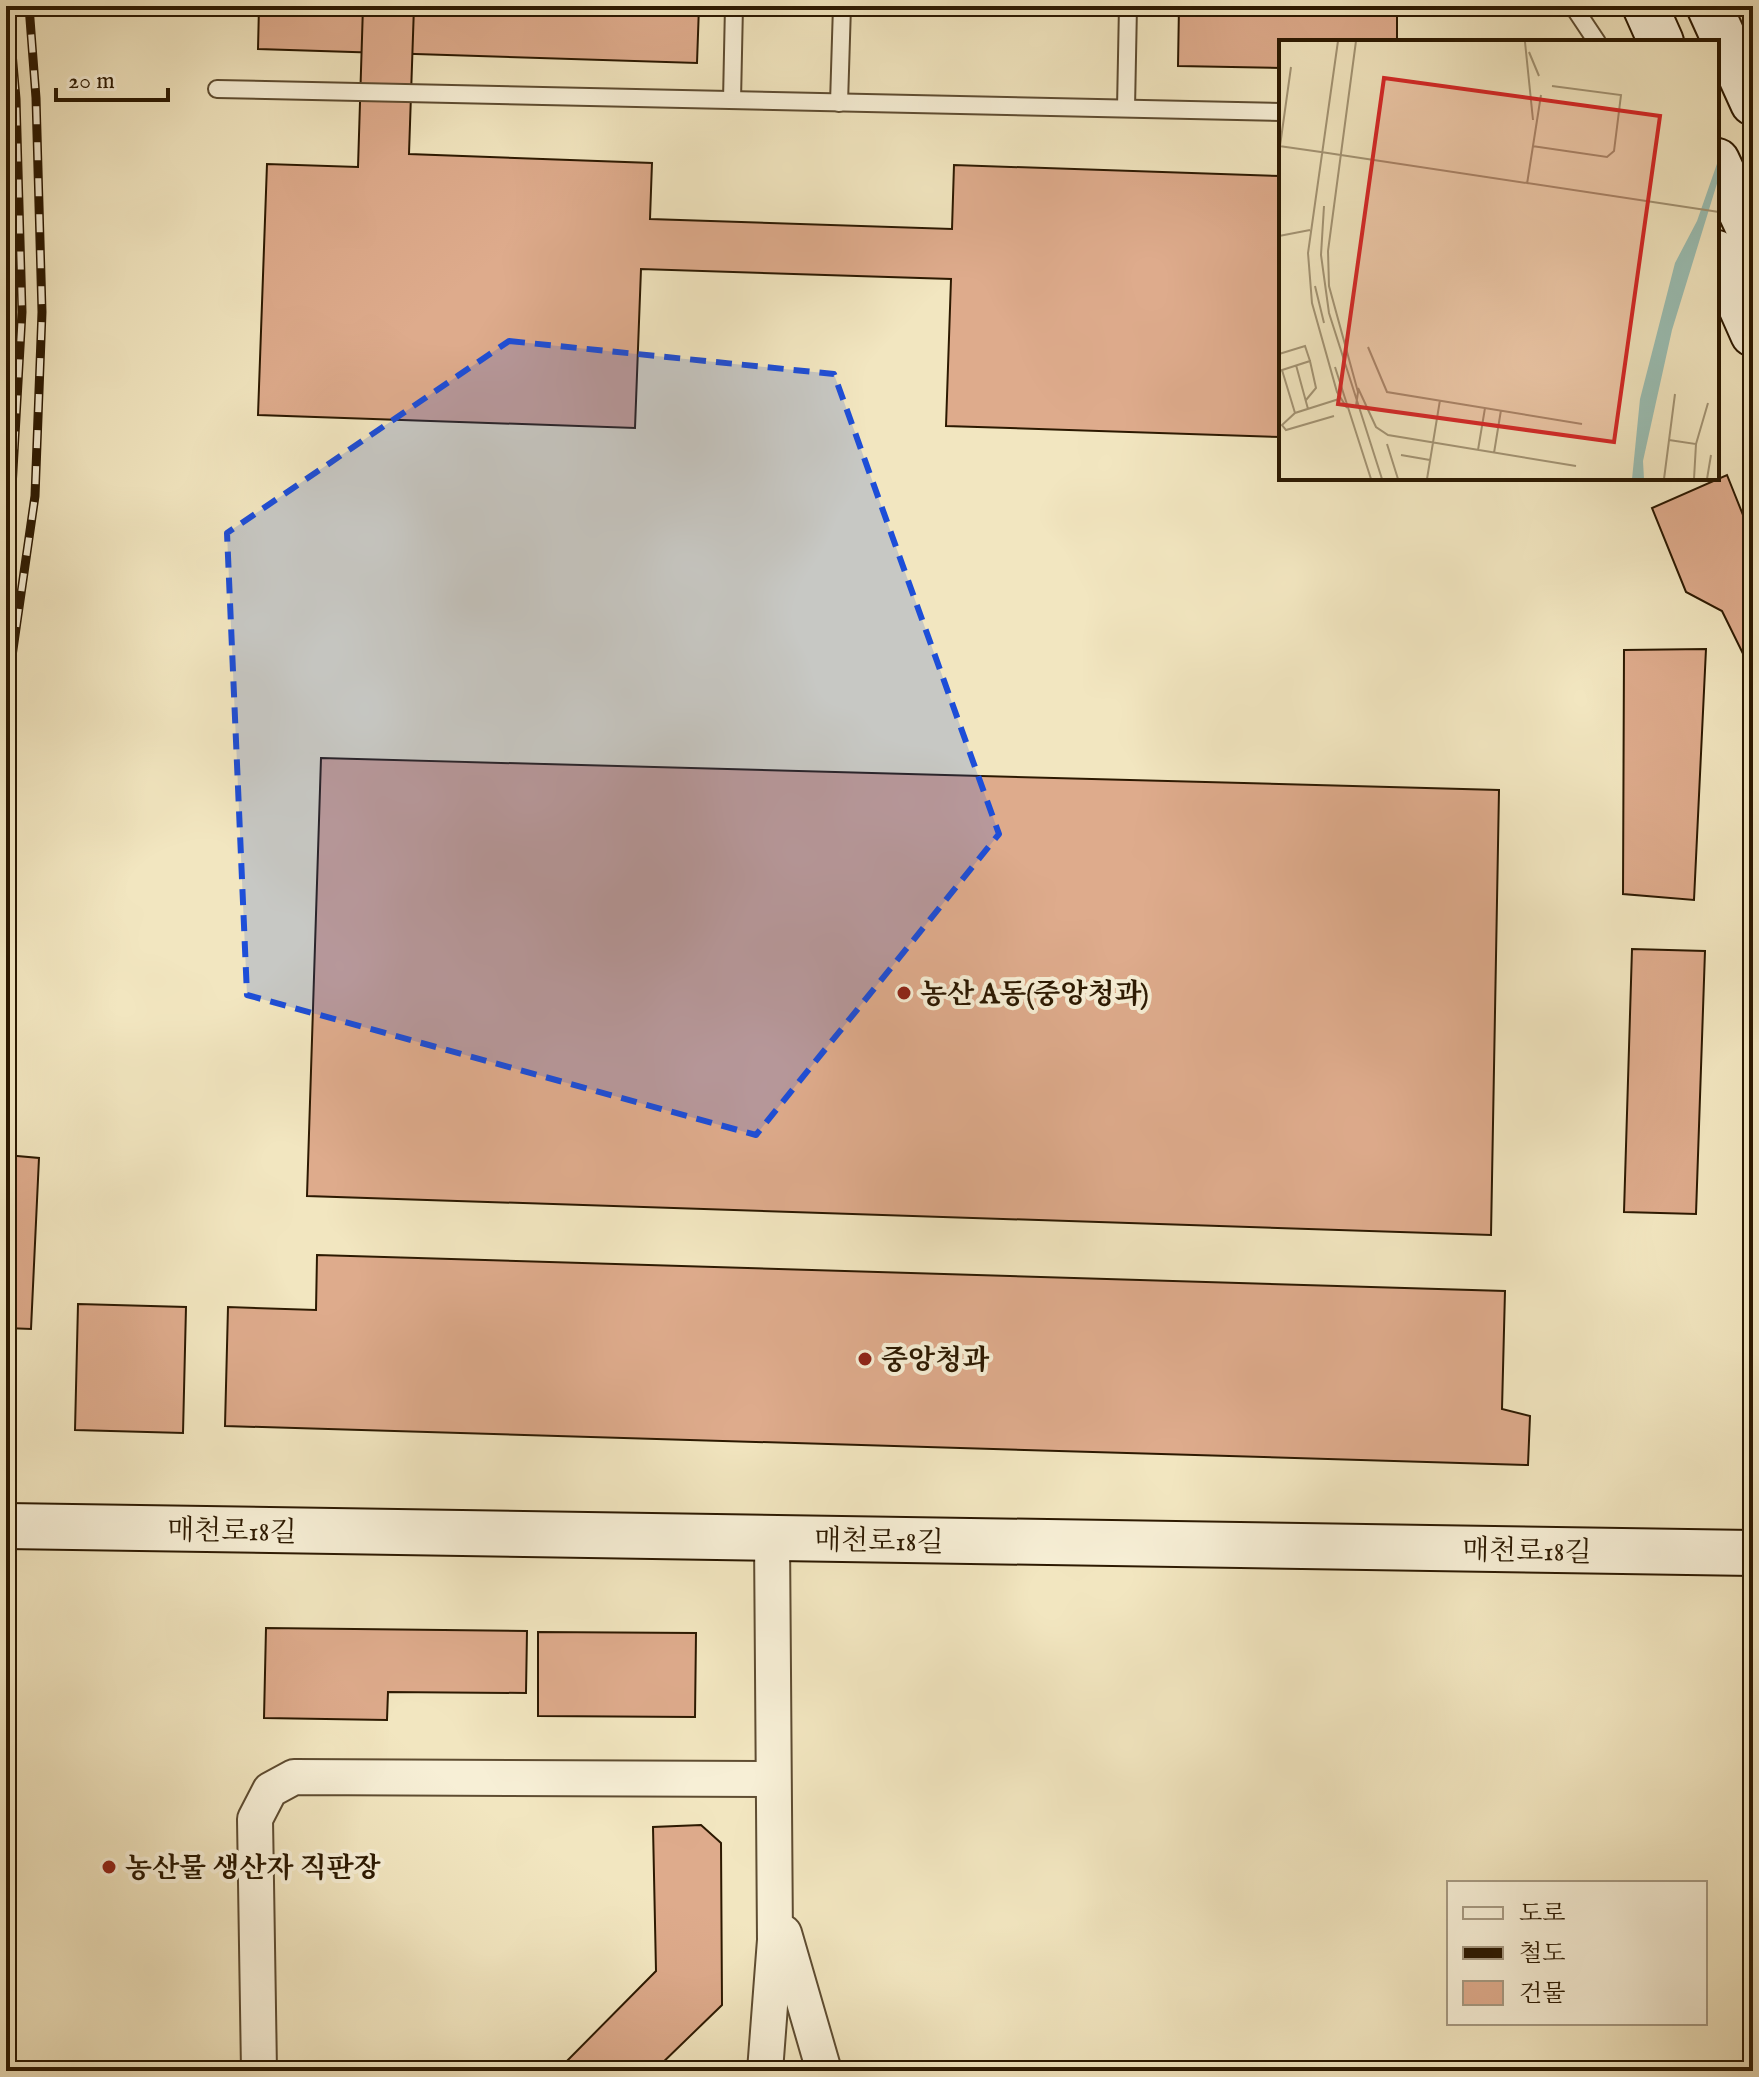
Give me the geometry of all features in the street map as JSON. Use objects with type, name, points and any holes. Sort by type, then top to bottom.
[{"type":"main road","points":[[1644,6],[1644,40]]},
{"type":"main road","points":[[1644,6],[1660,40]]},
{"type":"main road","points":[[1709,6],[1753,103]]},
{"type":"main road","points":[[1729,6],[1753,26]]},
{"type":"main road","points":[[1719,165],[1753,238]]},
{"type":"main road","points":[[1719,258],[1753,334]]},
{"type":"main road","name":"매천로18길","points":[[6,1526],[1753,1553]]},
{"type":"street","points":[[765,2071],[775,1940],[772,1538]]},
{"type":"street","points":[[259,2071],[255,1819],[270,1790],[294,1777],[773,1779]]},
{"type":"street","points":[[775,1903],[824,2071]]},
{"type":"lane","points":[[732,100],[734,6]]},
{"type":"lane","points":[[839,103],[842,6]]},
{"type":"lane","points":[[1126,108],[1128,6]]},
{"type":"lane","points":[[1573,6],[1596,40]]},
{"type":"lane","points":[[217,89],[1279,112]]},
{"type":"highlighted area","points":[[509,341],[834,374],[999,834],[756,1135],[247,995],[227,533]]},
{"type":"building","points":[[259,6],[699,6],[697,63],[258,49]]},
{"type":"building","points":[[363,6],[414,6],[409,154],[652,163],[650,219],[952,229],[954,165],[1279,176],[1279,437],[946,426],[951,279],[641,269],[635,428],[258,415],[267,164],[358,167]]},
{"type":"building","points":[[1179,6],[1397,6],[1397,40],[1279,40],[1279,68],[1178,66]]},
{"type":"building","points":[[1727,475],[1753,540],[1753,674],[1722,611],[1686,592],[1652,508]]},
{"type":"building","points":[[1706,649],[1694,900],[1623,894],[1624,650]]},
{"type":"building","name":"농산 A동(중앙청과)","points":[[321,758],[1499,790],[1491,1235],[307,1196]]},
{"type":"building","points":[[1632,949],[1705,951],[1696,1214],[1624,1212]]},
{"type":"building","points":[[6,1155],[39,1158],[31,1329],[6,1328]]},
{"type":"building","name":"중앙청과","points":[[317,1255],[1505,1291],[1502,1409],[1530,1416],[1528,1465],[225,1426],[228,1307],[316,1310]]},
{"type":"building","points":[[78,1304],[186,1307],[183,1433],[75,1430]]},
{"type":"building","points":[[266,1628],[527,1631],[526,1693],[388,1692],[387,1720],[264,1718]]},
{"type":"building","points":[[538,1632],[696,1633],[695,1717],[538,1716]]},
{"type":"building","points":[[701,1825],[721,1843],[722,2005],[654,2071],[557,2071],[656,1971],[653,1827]]},
{"type":"railway","points":[[6,593],[22,312],[16,99],[8,6]]},
{"type":"railway","points":[[6,698],[35,496],[42,312],[36,98],[29,6]]},
{"type":"place","name":"농산 A동(중앙청과)","points":[[904,993]]},
{"type":"place","name":"중앙청과","points":[[865,1359]]},
{"type":"place","name":"농산물 생산자 직판장","points":[[109,1867]]}]
